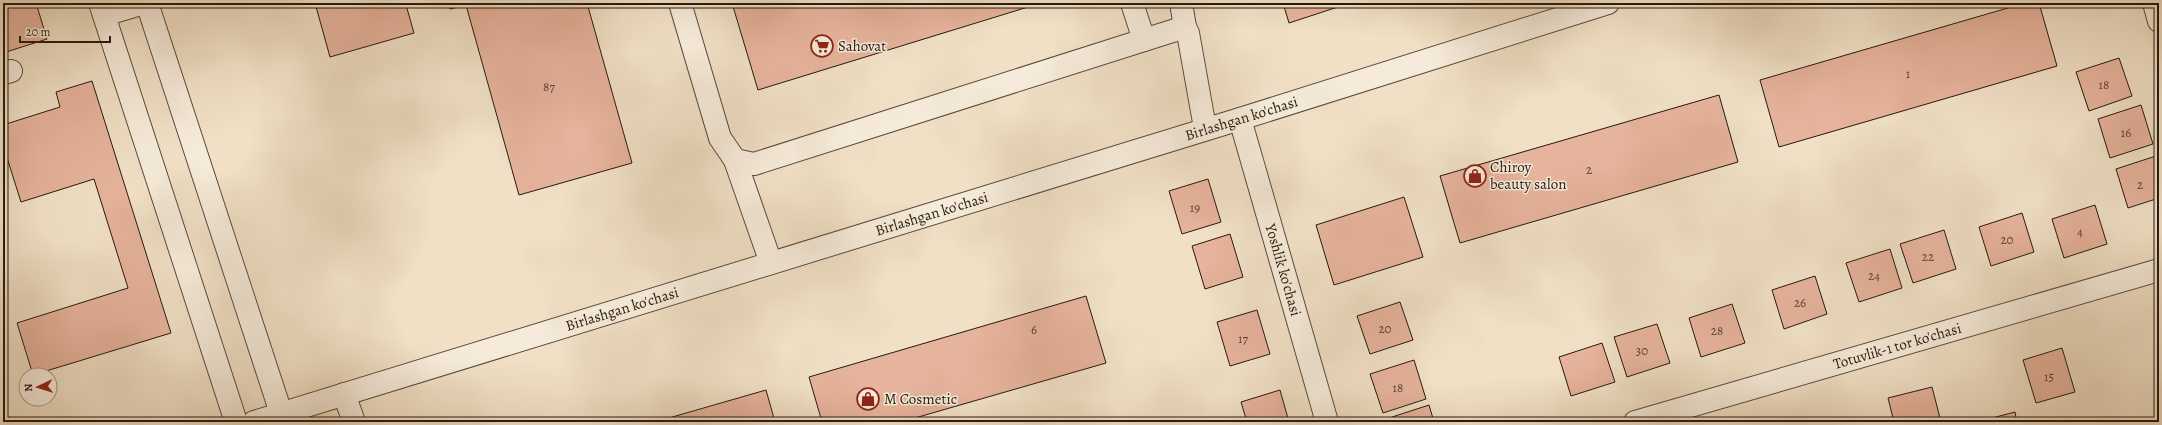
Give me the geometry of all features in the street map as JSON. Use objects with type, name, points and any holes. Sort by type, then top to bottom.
[{"type":"street","points":[[144,3],[102,9],[236,422]]},
{"type":"street","points":[[147,3],[281,413]]},
{"type":"street","points":[[680,3],[720,138],[734,160],[771,263]]},
{"type":"street","points":[[1132,3],[1144,40]]},
{"type":"street","points":[[1181,3],[1185,27],[1188,32],[1205,128]]},
{"type":"street","name":"Birlashgan ko'chasi","points":[[254,422],[1205,128],[1240,119],[1608,3]]},
{"type":"street","points":[[2154,3],[2159,21]]},
{"type":"street","points":[[734,160],[754,164],[1185,27]]},
{"type":"street","name":"Yoshlik ko'chasi","points":[[1240,119],[1327,422]]},
{"type":"street","name":"Totuvlik-1 tor ko'chasi","points":[[1635,422],[2159,270]]},
{"type":"street","points":[[344,394],[354,422]]},
{"type":"building","points":[[3,3],[36,3],[47,39],[3,53]]},
{"type":"building","points":[[315,3],[413,3],[406,5],[414,33],[330,57]]},
{"type":"building","points":[[448,3],[587,3],[632,163],[519,195],[466,5],[450,9]]},
{"type":"building","name":"Sahovat","points":[[732,3],[1041,3],[758,90]]},
{"type":"building","points":[[1283,3],[1350,3],[1289,23]]},
{"type":"building","points":[[2025,3],[2039,3],[2057,66],[1779,147],[1760,80]]},
{"type":"building","points":[[2119,58],[2132,96],[2089,111],[2076,72]]},
{"type":"building","points":[[92,81],[171,333],[58,367],[31,367],[17,323],[128,288],[94,179],[21,202],[3,145],[3,125],[60,107],[56,92]]},
{"type":"building","points":[[1719,95],[1738,162],[1460,243],[1440,176]]},
{"type":"building","points":[[2141,105],[2153,144],[2110,158],[2098,119]]},
{"type":"building","points":[[2159,155],[2159,198],[2128,208],[2116,169]]},
{"type":"building","points":[[1208,179],[1221,222],[1182,234],[1169,191]]},
{"type":"building","points":[[1404,197],[1423,257],[1334,285],[1316,225]]},
{"type":"building","points":[[2095,205],[2107,244],[2064,258],[2052,219]]},
{"type":"building","points":[[2022,213],[2034,252],[1991,266],[1979,227]]},
{"type":"building","points":[[1944,230],[1956,269],[1913,283],[1900,244]]},
{"type":"building","points":[[1230,234],[1243,277],[1205,289],[1192,246]]},
{"type":"building","points":[[1890,249],[1902,288],[1859,302],[1846,263]]},
{"type":"building","points":[[1815,276],[1827,314],[1784,329],[1772,290]]},
{"type":"building","points":[[1086,296],[1106,363],[901,422],[822,422],[809,377]]},
{"type":"building","points":[[1400,302],[1413,340],[1370,354],[1357,316]]},
{"type":"building","points":[[1732,304],[1745,343],[1701,357],[1689,318]]},
{"type":"building","points":[[1257,310],[1270,354],[1230,366],[1217,322]]},
{"type":"building","points":[[1657,324],[1670,363],[1627,377],[1614,337]]},
{"type":"building","points":[[1602,343],[1615,382],[1571,396],[1559,357]]},
{"type":"building","points":[[2062,348],[2075,392],[2036,403],[2023,360]]},
{"type":"building","points":[[1414,360],[1426,399],[1383,413],[1370,374]]},
{"type":"building","points":[[1932,387],[1941,422],[1894,422],[1888,398]]},
{"type":"building","points":[[766,390],[775,422],[655,422]]},
{"type":"building","points":[[1280,390],[1289,422],[1247,422],[1241,402]]},
{"type":"building","points":[[1429,405],[1434,422],[1387,422],[1386,419]]},
{"type":"building","points":[[2015,412],[2017,422],[1977,422]]},
{"type":"place","name":"Sahovat","points":[[822,46]]},
{"type":"place","name":"Chiroy beauty salon","points":[[1475,176]]},
{"type":"place","name":"M Cosmetic","points":[[868,399]]}]
